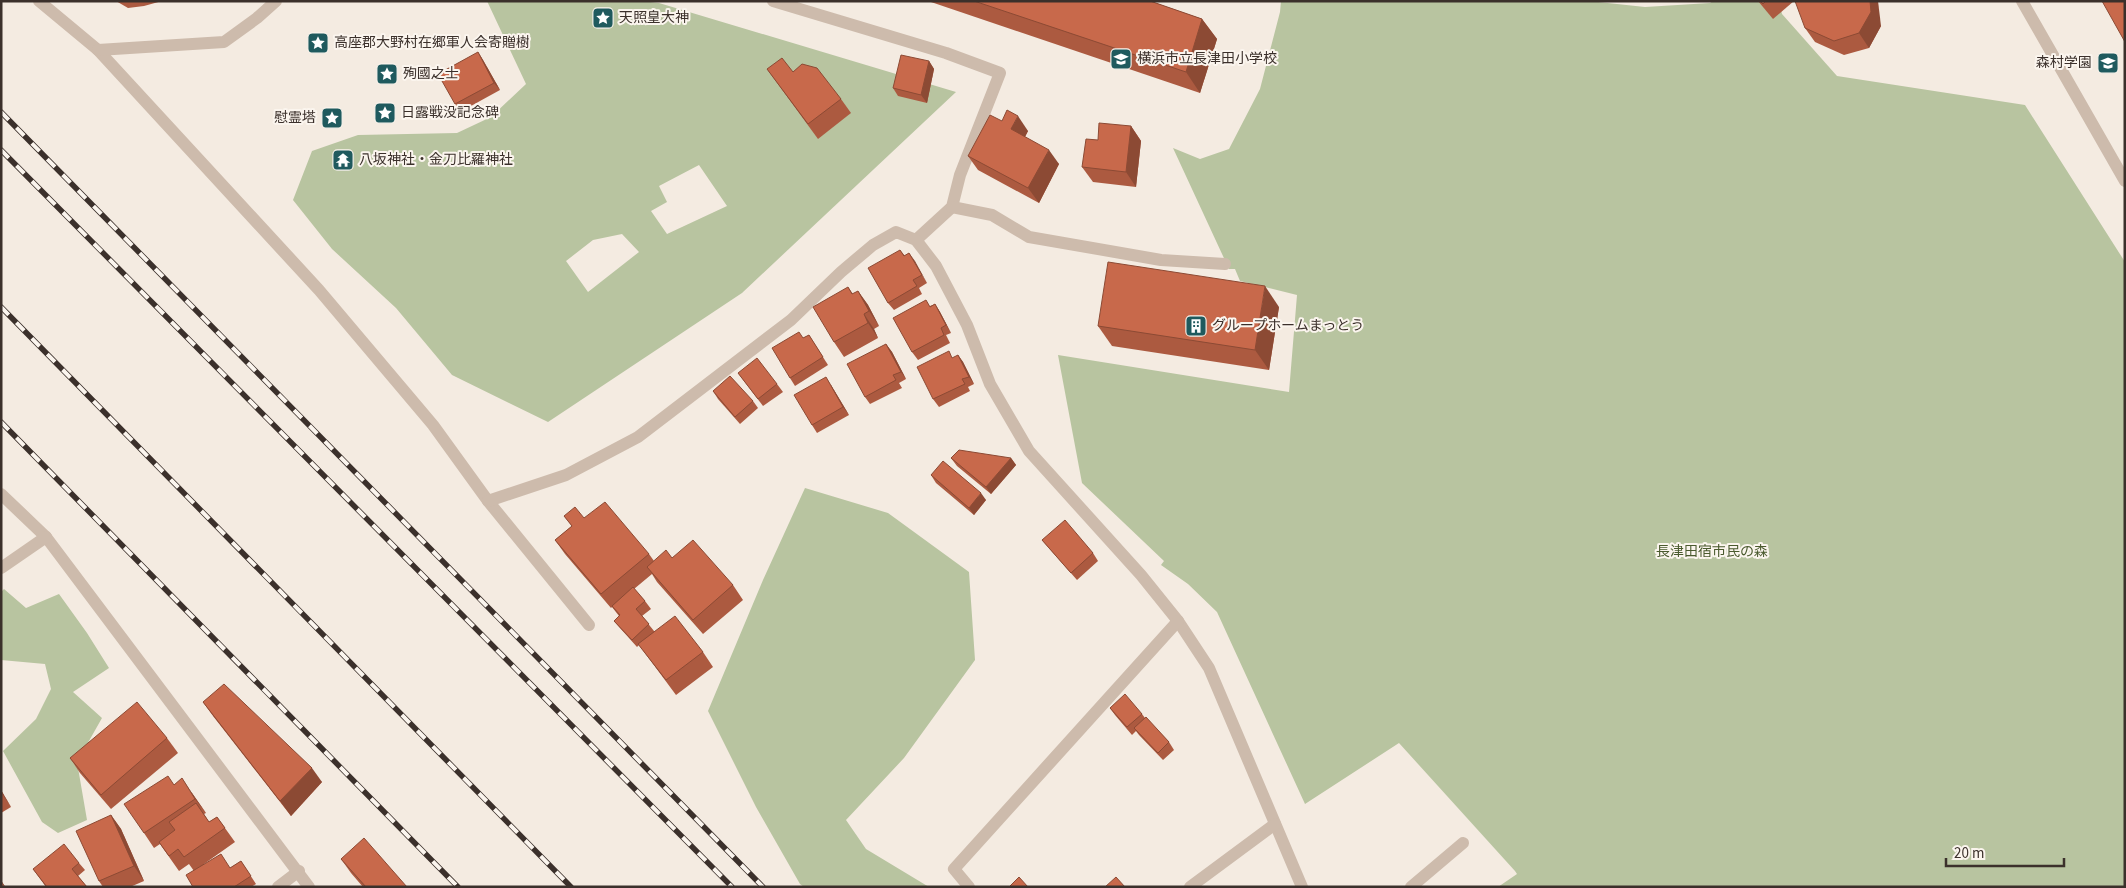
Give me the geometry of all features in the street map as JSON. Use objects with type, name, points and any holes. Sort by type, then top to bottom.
[{"type":"street","points":[[39,1],[98,50],[320,290],[433,425],[488,501],[589,625]]},
{"type":"street","points":[[98,50],[224,42],[257,18],[276,1]]},
{"type":"street","points":[[773,1],[946,53],[1000,73],[960,176],[952,206],[916,240]]},
{"type":"street","points":[[2022,1],[2125,181]]},
{"type":"street","points":[[952,206],[992,215],[1029,237],[1161,260],[1225,264]]},
{"type":"street","points":[[488,501],[566,475],[638,437],[792,320],[841,272],[873,245],[896,232],[916,240],[936,266],[967,325],[990,384],[1029,451],[1141,575],[1178,621],[1209,668],[1302,887]]},
{"type":"street","points":[[1,494],[46,537],[309,887]]},
{"type":"street","points":[[1,568],[46,537]]},
{"type":"street","points":[[969,887],[954,869],[1178,621]]},
{"type":"street","points":[[1190,887],[1274,824]]},
{"type":"street","points":[[1411,887],[1463,843]]},
{"type":"street","points":[[278,887],[298,871]]},
{"type":"green space","points":[[487,1],[642,1],[659,3],[956,92],[742,293],[548,422],[452,375],[396,308],[332,249],[293,200],[312,151],[358,135],[457,133],[491,117],[526,84]],"holes":[[[699,165],[727,206],[667,234],[651,211],[667,202],[659,186]],[[622,234],[639,252],[588,292],[566,261],[593,240]]]},
{"type":"green space","name":"長津田宿市民の森","points":[[1281,1],[1589,1],[1645,7],[1710,3],[1713,1],[1779,1],[1782,14],[1837,76],[2025,105],[2125,262],[2125,887],[1498,887],[1517,874],[1515,871],[1399,743],[1305,804],[1217,612],[1188,584],[1161,565],[1164,561],[1082,483],[1058,355],[1289,392],[1297,295],[1240,281],[1235,269],[1229,269],[1173,148],[1200,159],[1229,149],[1260,89],[1280,12]]},
{"type":"green space","points":[[805,488],[888,513],[969,572],[975,660],[904,758],[846,820],[866,849],[929,887],[804,887],[800,884],[756,807],[708,711],[763,580]]},
{"type":"green space","points":[[4,589],[26,608],[59,594],[109,668],[73,692],[102,718],[77,762],[87,820],[58,833],[42,822],[3,751],[36,719],[51,689],[45,664],[1,660],[1,592]]},
{"type":"building","points":[[974,1],[1150,1],[1202,19],[1186,72]]},
{"type":"building","points":[[1795,1],[1870,1],[1871,12],[1859,33],[1834,41],[1805,28]]},
{"type":"building","points":[[2102,1],[2125,1],[2125,42]]},
{"type":"building","points":[[478,52],[494,83],[455,104],[438,74]]},
{"type":"building","points":[[901,55],[929,61],[921,95],[893,88]]},
{"type":"building","points":[[782,58],[793,72],[802,64],[817,68],[841,99],[808,124],[767,69]]},
{"type":"building","points":[[1007,110],[1018,116],[1011,129],[1049,150],[1028,188],[968,156],[990,115],[1002,121]]},
{"type":"building","points":[[1099,123],[1131,126],[1126,172],[1082,167],[1086,139],[1098,140]]},
{"type":"building","points":[[900,250],[904,256],[909,253],[922,275],[913,280],[917,286],[888,303],[868,268]]},
{"type":"building","name":"グループホームまっとう","points":[[1108,262],[1265,286],[1255,350],[1098,326]]},
{"type":"building","points":[[848,287],[852,294],[858,291],[869,311],[864,314],[868,323],[834,342],[813,307]]},
{"type":"building","points":[[926,300],[930,307],[935,304],[946,325],[941,328],[944,335],[912,352],[893,318]]},
{"type":"building","points":[[799,332],[803,338],[809,335],[823,357],[790,378],[772,348]]},
{"type":"building","points":[[886,344],[901,372],[893,375],[896,380],[865,397],[847,364]]},
{"type":"building","points":[[949,351],[952,358],[958,355],[969,377],[962,379],[965,384],[933,399],[917,367]]},
{"type":"building","points":[[757,358],[777,384],[758,399],[738,373]]},
{"type":"building","points":[[730,376],[753,401],[735,417],[713,391]]},
{"type":"building","points":[[826,377],[843,407],[812,425],[794,395]]},
{"type":"building","points":[[959,450],[1011,458],[986,487],[951,458]]},
{"type":"building","points":[[943,461],[981,493],[969,508],[931,475]]},
{"type":"building","points":[[605,502],[649,554],[601,594],[555,540],[572,526],[564,516],[575,507],[584,518]]},
{"type":"building","points":[[1065,520],[1093,553],[1071,573],[1042,540]]},
{"type":"building","points":[[693,540],[733,585],[693,620],[647,567],[666,550],[672,558]]},
{"type":"building","points":[[633,587],[645,601],[636,609],[649,624],[632,640],[614,621],[620,615],[612,606]]},
{"type":"building","points":[[675,616],[703,652],[666,680],[638,644]]},
{"type":"building","points":[[224,684],[312,768],[280,801],[203,702]]},
{"type":"building","points":[[1125,694],[1142,714],[1127,727],[1110,708]]},
{"type":"building","points":[[137,702],[167,738],[101,795],[70,758]]},
{"type":"building","points":[[1146,717],[1169,742],[1158,753],[1134,728]]},
{"type":"building","points":[[168,776],[174,785],[182,778],[195,799],[144,833],[124,804]]},
{"type":"building","points":[[196,803],[209,822],[217,817],[225,828],[184,857],[178,849],[169,856],[159,842],[175,830],[169,822]]},
{"type":"building","points":[[111,815],[134,866],[99,881],[76,831]]},
{"type":"building","points":[[364,838],[407,887],[366,887],[341,859]]},
{"type":"building","points":[[64,844],[79,863],[72,869],[87,887],[47,887],[33,869]]},
{"type":"building","points":[[221,854],[230,868],[241,861],[251,876],[234,887],[193,887],[186,875]]},
{"type":"building","points":[[1019,877],[1028,887],[1009,887]]},
{"type":"building","points":[[1116,877],[1125,887],[1105,887]]},
{"type":"railway","points":[[1,112],[763,887]]},
{"type":"railway","points":[[1,150],[732,887]]},
{"type":"railway","points":[[1,307],[571,887]]},
{"type":"railway","points":[[1,422],[458,887]]},
{"type":"place","name":"天照皇大神","points":[[603,18]]},
{"type":"place","name":"高座郡大野村在郷軍人会寄贈樹","points":[[318,43]]},
{"type":"place","name":"横浜市立長津田小学校","points":[[1121,59]]},
{"type":"place","name":"森村学園","points":[[2108,63]]},
{"type":"place","name":"殉國之士","points":[[387,74]]},
{"type":"place","name":"日露戦没記念碑","points":[[385,113]]},
{"type":"place","name":"慰霊塔","points":[[332,118]]},
{"type":"place","name":"八坂神社・金刀比羅神社","points":[[343,160]]},
{"type":"place","name":"グループホームまっとう","points":[[1196,326]]}]
